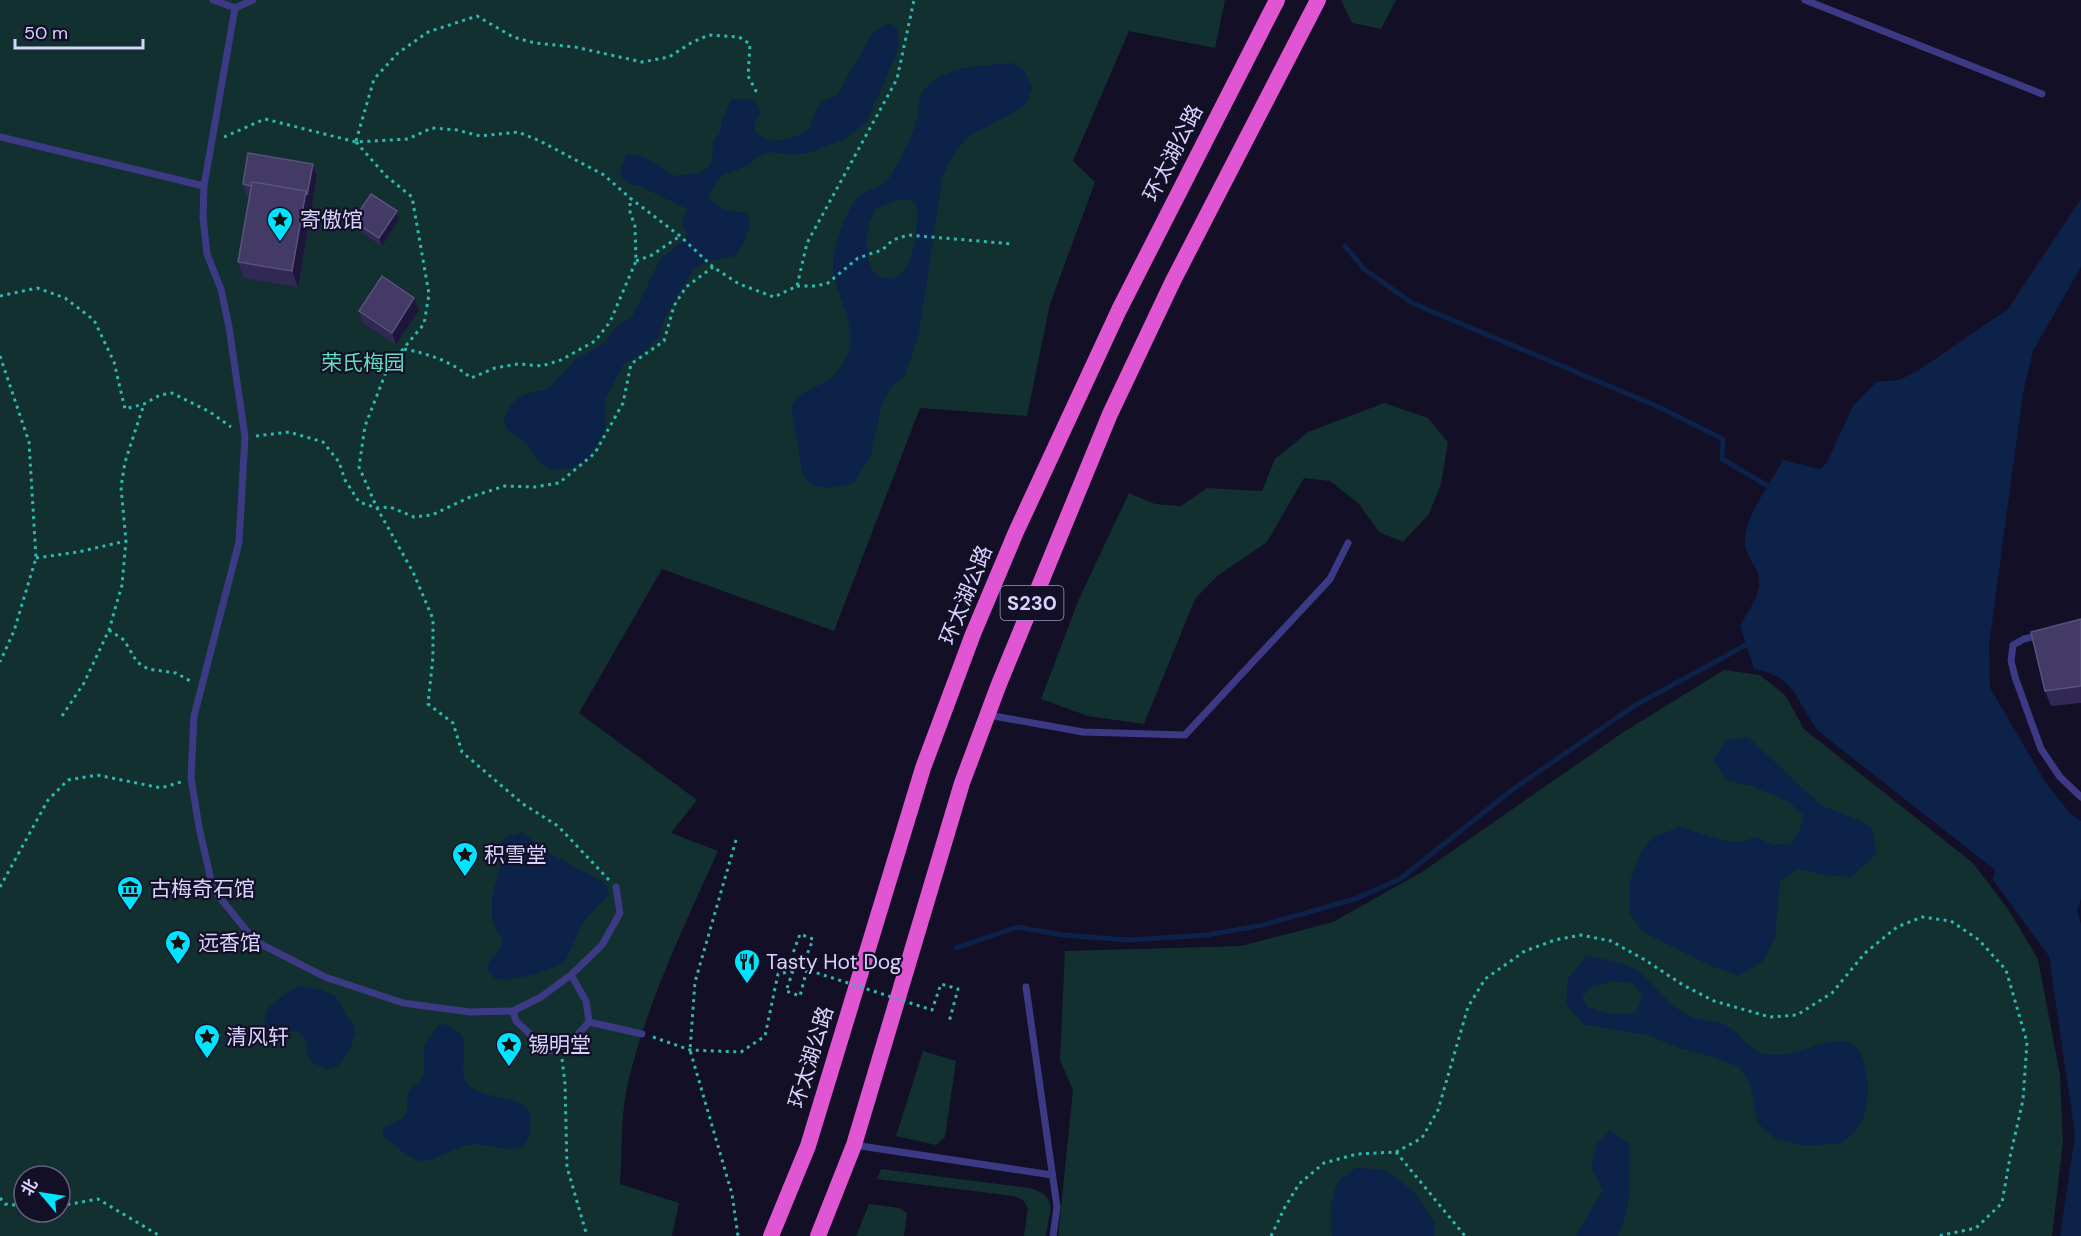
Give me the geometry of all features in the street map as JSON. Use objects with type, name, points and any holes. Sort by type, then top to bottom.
[{"type":"highway","points":[[1257,40],[1267,0]]},
{"type":"highway","name":"环太湖公路","points":[[771,1236],[808,1146],[923,768],[973,634],[1016,532],[1119,310],[1277,0]]},
{"type":"highway","name":"S230","points":[[818,1236],[854,1145],[962,783],[988,715],[1110,414],[1173,281],[1318,0]]},
{"type":"lane","points":[[213,0],[235,8],[254,0]]},
{"type":"lane","points":[[1805,0],[2042,94]]},
{"type":"lane","points":[[235,8],[204,186],[203,217],[207,254],[221,289],[245,437],[239,542],[194,716],[191,778],[213,889],[255,941],[325,977],[403,1003],[470,1012],[513,1011],[541,997],[572,975],[602,945],[620,912],[616,887]]},
{"type":"lane","points":[[0,137],[204,186]]},
{"type":"lane","points":[[988,715],[1083,732],[1185,735],[1330,579],[1348,543]]},
{"type":"lane","points":[[2047,634],[2024,639],[2013,645],[2011,661],[2041,749],[2060,777],[2081,797]]},
{"type":"lane","points":[[513,1011],[516,1021],[548,1051],[560,1048],[577,1036],[589,1022],[586,1001],[572,975]]},
{"type":"lane","points":[[1026,987],[1057,1207],[1053,1236]]},
{"type":"lane","points":[[589,1022],[642,1034]]},
{"type":"lane","points":[[854,1145],[1052,1175]]},
{"type":"path","points":[[797,286],[807,243],[897,79],[914,0]]},
{"type":"path","points":[[356,142],[374,79],[398,53],[428,32],[477,16],[513,37],[642,62],[669,57],[709,35],[738,37],[750,44],[748,76],[757,93]]},
{"type":"path","points":[[212,142],[265,119],[356,142],[408,139],[432,128],[480,135],[518,132],[540,141],[604,176],[680,236],[712,267],[739,284],[774,297],[797,286],[828,283],[858,258],[882,250],[893,240],[908,235],[1013,244]]},
{"type":"path","points":[[356,142],[386,176],[412,197],[429,294],[424,324],[388,367],[365,426],[359,467],[377,508],[413,572],[433,619],[434,657],[428,704],[453,723],[462,752],[523,804],[558,826],[593,866],[616,887]]},
{"type":"path","points":[[404,349],[432,355],[459,368],[471,378],[495,368],[518,364],[542,366],[561,360],[595,341],[610,322],[636,261],[630,198]]},
{"type":"path","points":[[636,261],[652,255],[680,236]]},
{"type":"path","points":[[0,296],[37,288],[65,298],[94,320],[114,362],[125,409],[144,404],[160,395],[172,393],[210,412],[245,437],[289,432],[323,442],[339,462],[345,480],[359,502],[377,508],[390,507],[414,517],[432,515],[470,497],[505,486],[535,488],[560,483],[595,453],[623,403],[631,364],[664,341],[674,306],[686,287],[712,267]]},
{"type":"path","points":[[0,356],[29,442],[36,558],[14,631],[0,662]]},
{"type":"path","points":[[62,716],[84,683],[109,630],[122,585],[126,541],[121,487],[125,462],[144,404]]},
{"type":"path","points":[[36,558],[78,552],[126,541]]},
{"type":"path","points":[[109,630],[124,640],[137,662],[148,669],[176,673],[203,687]]},
{"type":"path","points":[[0,887],[48,801],[68,780],[97,775],[161,788],[191,778]]},
{"type":"path","points":[[736,840],[695,982],[690,1050],[732,1194],[738,1236]]},
{"type":"path","points":[[1271,1236],[1299,1184],[1324,1163],[1357,1154],[1396,1152],[1422,1138],[1438,1110],[1468,1007],[1485,979],[1525,951],[1555,940],[1581,935],[1611,942],[1714,1001],[1770,1017],[1797,1015],[1832,993],[1865,953],[1898,927],[1922,917],[1951,921],[1979,939],[2006,970],[2027,1042],[2023,1100],[2002,1203],[1976,1228],[1938,1236]]},
{"type":"path","points":[[807,969],[800,996],[786,991],[793,971],[805,960],[813,939],[800,934],[789,964],[807,969],[932,1010],[941,984],[958,989],[949,1022]]},
{"type":"path","points":[[642,1034],[690,1050],[741,1052],[765,1036],[778,974],[793,971]]},
{"type":"path","points":[[560,1048],[565,1084],[567,1167],[587,1236]]},
{"type":"path","points":[[1396,1152],[1466,1236]]},
{"type":"path","points":[[72,1204],[98,1199],[160,1236]]},
{"type":"green space","name":"荣氏梅园","points":[[0,0],[1225,0],[1215,48],[1129,31],[1073,161],[1095,182],[1050,304],[1027,416],[920,408],[834,631],[662,569],[579,713],[697,800],[671,833],[718,851],[654,999],[634,1061],[624,1103],[620,1184],[679,1203],[672,1236],[0,1236]]},
{"type":"green space","points":[[1341,0],[1396,0],[1381,29],[1352,23]]},
{"type":"green space","points":[[1384,403],[1428,418],[1448,442],[1441,484],[1429,514],[1403,542],[1379,532],[1359,504],[1330,481],[1304,478],[1267,542],[1216,577],[1195,599],[1144,724],[1088,716],[1041,699],[1079,599],[1129,493],[1155,504],[1181,506],[1207,488],[1262,491],[1275,459],[1308,432]]},
{"type":"green space","points":[[1724,670],[1760,675],[1785,695],[1804,729],[1973,863],[2008,909],[2038,959],[2060,1075],[2063,1142],[2052,1236],[1058,1236],[1073,1090],[1060,1060],[1065,951],[1241,946],[1333,922],[1422,872],[1622,733]]},
{"type":"green space","points":[[923,1051],[956,1061],[945,1137],[936,1145],[896,1136]]},
{"type":"green space","points":[[881,1169],[1030,1188],[1046,1196],[1049,1201],[1050,1212],[1046,1236],[1024,1236],[1028,1208],[1023,1200],[1014,1196],[877,1179]]},
{"type":"green space","points":[[869,1204],[899,1208],[907,1213],[904,1236],[856,1236]]},
{"type":"water","points":[[889,23],[897,27],[899,45],[866,123],[843,140],[808,153],[790,155],[772,152],[755,158],[749,165],[723,175],[717,181],[708,198],[722,209],[748,214],[748,231],[742,246],[735,256],[708,261],[693,270],[664,319],[659,337],[646,350],[623,365],[606,398],[606,427],[588,460],[571,468],[553,470],[545,467],[538,461],[528,445],[507,429],[503,421],[511,404],[525,394],[548,389],[575,360],[606,342],[617,326],[632,317],[661,258],[682,242],[687,234],[683,222],[687,209],[640,186],[631,185],[623,179],[620,171],[626,155],[645,158],[674,176],[700,173],[712,160],[713,142],[721,131],[721,122],[732,99],[750,99],[757,104],[760,113],[755,122],[755,132],[768,140],[785,140],[803,133],[811,127],[812,118],[821,102],[837,95],[873,32]]},
{"type":"water","points":[[1011,63],[1025,72],[1032,88],[1025,106],[968,137],[956,151],[943,174],[919,333],[905,376],[891,387],[882,404],[871,455],[856,480],[849,485],[831,488],[813,486],[805,479],[802,471],[791,408],[799,396],[835,374],[848,353],[850,330],[836,284],[833,261],[839,235],[851,207],[861,195],[882,184],[891,176],[912,135],[921,96],[934,80],[966,68]],"holes":[[[901,199],[910,200],[916,205],[917,218],[910,261],[904,270],[893,279],[881,276],[875,273],[869,263],[867,237],[870,221],[877,208]]]},
{"type":"water","points":[[2081,199],[2081,267],[2033,351],[2023,393],[1989,645],[1990,688],[2046,783],[2070,813],[2081,821],[2081,899],[2077,910],[2081,925],[2081,1236],[2060,1236],[2075,1135],[2049,956],[1993,880],[1995,870],[1817,730],[1792,689],[1780,678],[1754,669],[1740,626],[1756,598],[1759,585],[1757,572],[1747,553],[1746,531],[1757,504],[1783,460],[1820,469],[1827,462],[1853,406],[1876,382],[1899,380],[1919,370],[2008,309]]},
{"type":"water","points":[[1748,737],[1822,806],[1872,827],[1877,853],[1851,877],[1824,875],[1797,869],[1780,881],[1775,938],[1763,961],[1739,976],[1709,965],[1642,931],[1629,912],[1630,881],[1640,854],[1653,837],[1681,827],[1722,840],[1740,842],[1756,837],[1773,845],[1790,844],[1800,830],[1803,815],[1789,802],[1754,787],[1727,780],[1713,761],[1726,740]]},
{"type":"water","points":[[523,832],[543,850],[602,881],[608,887],[609,895],[583,922],[565,961],[533,975],[504,980],[495,978],[487,971],[489,962],[500,949],[502,940],[493,923],[492,897],[501,862],[500,844],[506,837]]},
{"type":"water","points":[[1587,956],[1623,964],[1643,975],[1670,1003],[1683,1012],[1695,1018],[1725,1025],[1753,1049],[1769,1054],[1794,1052],[1831,1042],[1850,1043],[1857,1049],[1866,1069],[1867,1105],[1861,1123],[1842,1143],[1807,1146],[1775,1139],[1758,1123],[1750,1084],[1739,1067],[1676,1047],[1650,1036],[1584,1025],[1566,1004],[1568,978]],"holes":[[[1613,981],[1634,984],[1642,995],[1636,1013],[1611,1014],[1588,1007],[1582,997],[1591,987]]]},
{"type":"water","points":[[299,986],[321,990],[337,998],[346,1016],[353,1022],[356,1032],[349,1051],[338,1066],[329,1069],[312,1063],[305,1038],[299,1032],[289,1032],[282,1043],[271,1034],[266,1026],[267,1011],[280,997]]},
{"type":"water","points":[[446,1024],[461,1035],[464,1047],[464,1072],[468,1084],[483,1093],[518,1102],[530,1112],[530,1130],[522,1146],[505,1149],[477,1144],[469,1145],[431,1160],[421,1161],[406,1154],[383,1136],[383,1128],[401,1119],[407,1112],[408,1093],[412,1086],[420,1082],[424,1073],[424,1048],[438,1026]]},
{"type":"water","points":[[1609,1131],[1630,1144],[1629,1191],[1623,1225],[1618,1236],[1576,1236],[1603,1190],[1591,1167],[1597,1143]]},
{"type":"water","points":[[1357,1167],[1388,1171],[1414,1192],[1435,1223],[1435,1236],[1332,1236],[1331,1215],[1337,1184]]},
{"type":"building","points":[[248,153],[313,164],[307,195],[306,191],[252,182],[251,186],[243,184]]},
{"type":"building","points":[[252,182],[306,191],[292,271],[238,262]]},
{"type":"building","points":[[371,194],[397,211],[379,238],[353,221]]},
{"type":"building","points":[[382,276],[414,298],[392,333],[359,311]]},
{"type":"building","points":[[2081,619],[2081,686],[2045,691],[2031,632]]},
{"type":"waterway","points":[[1345,246],[1364,269],[1412,303],[1659,407],[1723,439],[1722,459],[1768,486]]},
{"type":"waterway","points":[[956,948],[1017,927],[1063,935],[1128,940],[1207,935],[1263,925],[1355,899],[1400,879],[1512,790],[1634,706],[1746,645]]},
{"type":"place","name":"寄傲馆","points":[[280,243]]},
{"type":"place","name":"积雪堂","points":[[465,878]]},
{"type":"place","name":"古梅奇石馆","points":[[130,912]]},
{"type":"place","name":"远香馆","points":[[178,966]]},
{"type":"place","name":"Tasty Hot Dog","points":[[747,985]]},
{"type":"place","name":"清风轩","points":[[207,1060]]},
{"type":"place","name":"锡明堂","points":[[509,1068]]}]
